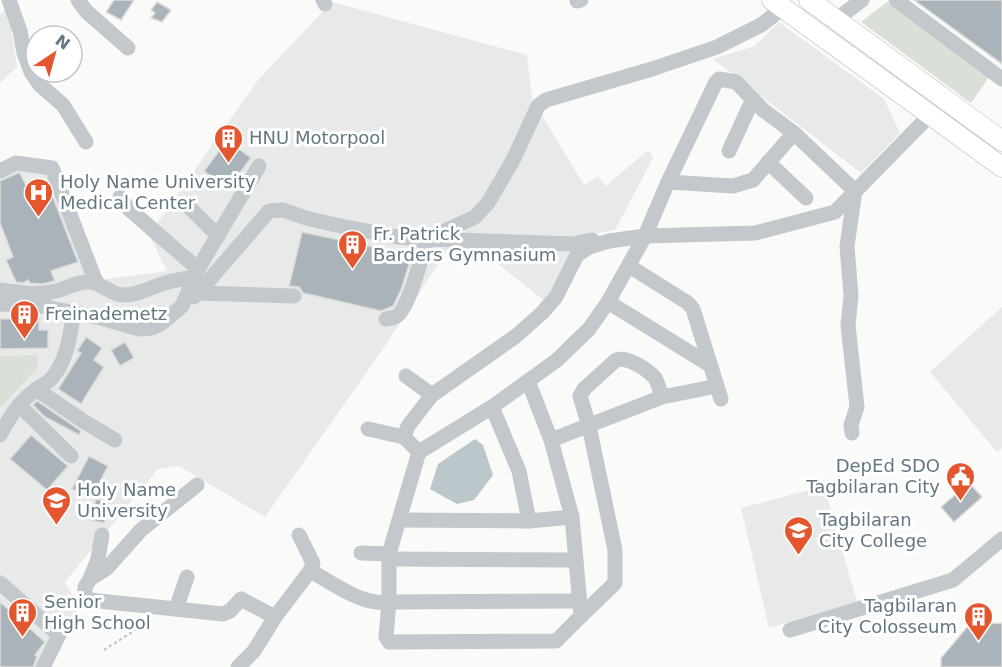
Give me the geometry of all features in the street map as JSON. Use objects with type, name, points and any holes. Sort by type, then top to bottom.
[{"type":"main road","points":[[809,0],[1002,141]]},
{"type":"main road","points":[[781,2],[1002,167]]},
{"type":"street","points":[[9,0],[31,72],[40,85],[63,105],[86,142]]},
{"type":"street","points":[[78,0],[86,11],[128,48]]},
{"type":"street","points":[[837,19],[862,0]]},
{"type":"street","points":[[896,0],[1002,79]]},
{"type":"street","points":[[386,319],[394,318],[402,311],[410,296],[427,239],[475,217],[488,203],[513,160],[532,114],[538,106],[546,100],[717,47],[761,25],[781,2]]},
{"type":"street","points":[[662,397],[654,378],[628,360],[621,358],[584,389],[580,396],[589,426],[615,550],[615,583],[580,609],[556,641],[389,642],[386,637],[389,556],[418,452],[492,407],[557,360],[589,330],[608,302],[645,236],[716,82],[725,79],[736,82],[763,110],[794,133],[855,191]]},
{"type":"street","points":[[729,151],[753,99]]},
{"type":"street","points":[[404,437],[408,426],[432,395],[516,336],[542,313],[556,297],[577,255],[582,250],[609,241],[645,236],[755,233],[835,212],[943,99]]},
{"type":"street","points":[[668,182],[733,186],[753,180],[794,133]]},
{"type":"street","points":[[768,162],[806,198]]},
{"type":"street","points":[[0,171],[16,163],[52,168],[96,282],[106,290],[122,295],[145,291],[196,273]]},
{"type":"street","points":[[182,306],[196,273],[259,166]]},
{"type":"street","points":[[852,433],[851,425],[857,407],[848,325],[851,296],[847,246],[855,191]]},
{"type":"street","points":[[120,197],[129,209],[196,273]]},
{"type":"street","points":[[188,206],[218,236]]},
{"type":"street","points":[[0,304],[41,306],[74,312],[138,330],[152,328],[162,323],[198,293],[268,212],[283,210],[306,218],[397,237],[573,244],[600,238],[609,241]]},
{"type":"street","points":[[551,440],[662,397],[719,392],[693,309],[688,303],[628,266]]},
{"type":"street","points":[[0,290],[32,293],[56,291],[77,283],[96,282]]},
{"type":"street","points":[[198,293],[294,296]]},
{"type":"street","points":[[608,302],[710,365]]},
{"type":"street","points":[[0,435],[9,415],[36,389],[46,385],[56,373],[66,353],[74,312]]},
{"type":"street","points":[[406,376],[432,395]]},
{"type":"street","points":[[528,381],[551,440],[572,517],[580,609]]},
{"type":"street","points":[[36,389],[83,422],[115,440]]},
{"type":"street","points":[[19,405],[71,456]]},
{"type":"street","points":[[492,407],[519,471],[529,521]]},
{"type":"street","points":[[368,429],[404,437],[418,452]]},
{"type":"street","points":[[90,579],[106,569],[148,524],[197,485]]},
{"type":"street","points":[[400,520],[529,521],[572,517]]},
{"type":"street","points":[[102,535],[99,559],[84,591],[85,597],[90,600],[223,614],[242,600],[275,617]]},
{"type":"street","points":[[298,535],[311,567]]},
{"type":"street","points":[[790,630],[953,580],[1002,539]]},
{"type":"street","points":[[294,553],[311,567],[364,600],[378,604],[389,602],[580,609]]},
{"type":"street","points":[[361,553],[389,556],[576,560]]},
{"type":"street","points":[[248,663],[275,617],[311,567]]},
{"type":"street","points":[[172,609],[187,577]]},
{"type":"street","points":[[0,583],[59,635],[43,667]]},
{"type":"path","points":[[104,650],[172,609]]},
{"type":"shaded area","name":"Holy Name University","points":[[332,2],[527,55],[532,99],[584,185],[598,176],[606,186],[648,150],[653,158],[615,230],[575,237],[560,283],[546,302],[489,257],[447,250],[385,346],[265,517],[179,466],[158,469],[65,582],[79,606],[49,667],[0,667],[0,164],[15,158],[57,161],[100,280],[167,271],[149,235],[258,80]]},
{"type":"shaded area","points":[[887,2],[989,77],[971,103],[861,22]]},
{"type":"shaded area","points":[[8,9],[17,67],[0,83],[0,14]]},
{"type":"shaded area","points":[[779,22],[884,99],[900,133],[861,173],[713,59],[755,46]]},
{"type":"shaded area","points":[[1002,307],[1002,448],[997,452],[930,372]]},
{"type":"shaded area","points":[[37,355],[38,367],[0,408],[0,356]]},
{"type":"shaded area","points":[[475,439],[483,445],[493,475],[474,500],[457,504],[430,489],[438,464]]},
{"type":"shaded area","name":"Tagbilaran City College","points":[[824,486],[857,602],[769,628],[741,508]]},
{"type":"building","points":[[114,0],[134,0],[121,20],[106,12]]},
{"type":"building","points":[[914,0],[1002,0],[1002,64]]},
{"type":"building","points":[[157,2],[171,10],[162,22],[151,18],[155,13],[151,10]]},
{"type":"building","name":"HNU Motorpool","points":[[227,140],[251,158],[228,189],[204,171]]},
{"type":"building","points":[[18,173],[28,190],[47,182],[78,262],[51,271],[55,281],[42,284],[30,283],[28,280],[23,283],[16,282],[6,260],[13,257],[0,223],[0,181]]},
{"type":"building","name":"Fr. Patrick Barders Gymnasium","points":[[302,232],[412,255],[401,290],[393,306],[381,311],[303,293],[299,287],[289,286]]},
{"type":"building","name":"Freinademetz","points":[[39,318],[39,330],[48,330],[48,348],[0,349],[0,319]]},
{"type":"building","points":[[86,337],[102,348],[94,360],[104,367],[81,404],[58,389],[81,353],[77,351]]},
{"type":"building","points":[[125,342],[134,358],[120,366],[111,350]]},
{"type":"building","points":[[37,401],[81,431],[79,435],[45,417],[33,405]]},
{"type":"building","points":[[31,435],[68,466],[47,490],[10,459]]},
{"type":"building","points":[[89,456],[108,466],[91,499],[72,489]]},
{"type":"building","name":"DepEd SDO Tagbilaran City","points":[[969,483],[982,497],[954,522],[941,507]]},
{"type":"building","points":[[96,499],[109,503],[104,523],[90,520]]},
{"type":"building","name":"Senior High School","points":[[0,602],[45,642],[35,655],[37,657],[33,667],[0,667]]},
{"type":"building","name":"Tagbilaran City Colosseum","points":[[1002,623],[1002,667],[941,667],[941,658],[969,625]]},
{"type":"place","name":"HNU Motorpool","points":[[228,164]]},
{"type":"place","name":"Holy Name University Medical Center","points":[[39,218]]},
{"type":"place","name":"Fr. Patrick Barders Gymnasium","points":[[352,270]]},
{"type":"place","name":"Freinademetz","points":[[24,340]]},
{"type":"place","name":"DepEd SDO Tagbilaran City","points":[[961,502]]},
{"type":"place","name":"Holy Name University","points":[[56,526]]},
{"type":"place","name":"Tagbilaran City College","points":[[798,556]]},
{"type":"place","name":"Senior High School","points":[[23,638]]},
{"type":"place","name":"Tagbilaran City Colosseum","points":[[978,642]]}]
